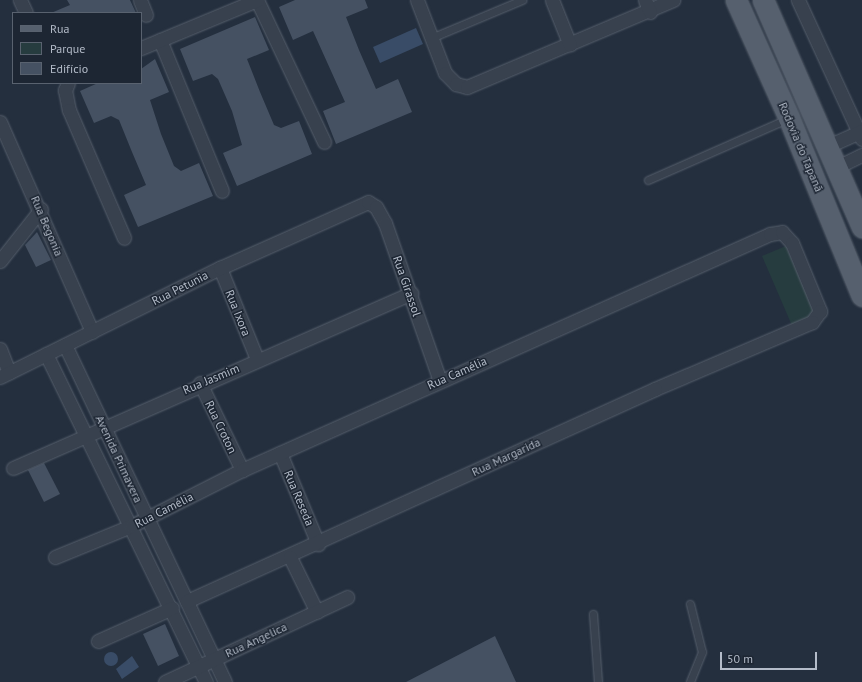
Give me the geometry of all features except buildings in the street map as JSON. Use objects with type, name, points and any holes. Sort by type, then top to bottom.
[{"type":"main road","name":"Rodovia do Tapanã","points":[[736,0],[789,118],[862,296]]},
{"type":"main road","name":"Rodovia do Tapanã","points":[[763,0],[837,166],[862,227]]},
{"type":"street","points":[[20,0],[26,12]]},
{"type":"street","points":[[140,0],[146,15]]},
{"type":"street","points":[[142,48],[257,0],[324,142]]},
{"type":"street","points":[[417,0],[445,73],[456,84],[467,87],[570,45],[647,6],[673,0]]},
{"type":"street","points":[[552,0],[570,45]]},
{"type":"street","points":[[798,0],[861,134],[828,146]]},
{"type":"street","points":[[160,40],[222,191]]},
{"type":"street","points":[[67,84],[64,90],[69,110],[124,238]]},
{"type":"street","name":"Rua Begonia","points":[[0,122],[41,209],[92,332]]},
{"type":"street","points":[[837,166],[862,155]]},
{"type":"street","name":"Rua Petunia","points":[[5,374],[220,268],[362,202]]},
{"type":"street","name":"Rua Girassol","points":[[362,202],[371,203],[380,213],[440,381]]},
{"type":"street","points":[[0,261],[41,209]]},
{"type":"street","name":"Rua Camélia","points":[[55,557],[148,519],[242,470],[778,231],[792,244],[820,310]]},
{"type":"street","name":"Rua Ixora","points":[[220,268],[257,359]]},
{"type":"street","name":"Rua Jasmim","points":[[13,468],[104,425],[410,294]]},
{"type":"street","name":"Rua Margarida","points":[[187,601],[318,544],[654,389],[803,327],[818,318],[820,310]]},
{"type":"street","name":"Avenida Primavera","points":[[65,345],[225,682]]},
{"type":"street","points":[[0,349],[5,374]]},
{"type":"street","name":"Avenida Primavera","points":[[46,354],[172,608],[206,682]]},
{"type":"street","name":"Rua Croton","points":[[200,383],[242,470]]},
{"type":"street","name":"Rua Reseda","points":[[280,453],[318,544]]},
{"type":"street","points":[[290,556],[317,612]]},
{"type":"street","name":"Rua Angelica","points":[[165,682],[347,597]]},
{"type":"street","points":[[98,641],[172,608]]},
{"type":"lane","points":[[431,38],[522,0]]},
{"type":"lane","points":[[648,180],[789,118]]},
{"type":"lane","points":[[690,604],[702,652],[690,682]]},
{"type":"lane","points":[[593,614],[598,682]]},
{"type":"green space","points":[[786,246],[817,318],[793,328],[762,256]]},
{"type":"water","points":[[416,28],[423,44],[380,63],[373,47]]},
{"type":"water","points":[[111,652],[116,654],[118,659],[116,664],[111,666],[106,664],[104,659],[106,654]]},
{"type":"water","points":[[132,656],[139,667],[122,679],[116,669]]}]
